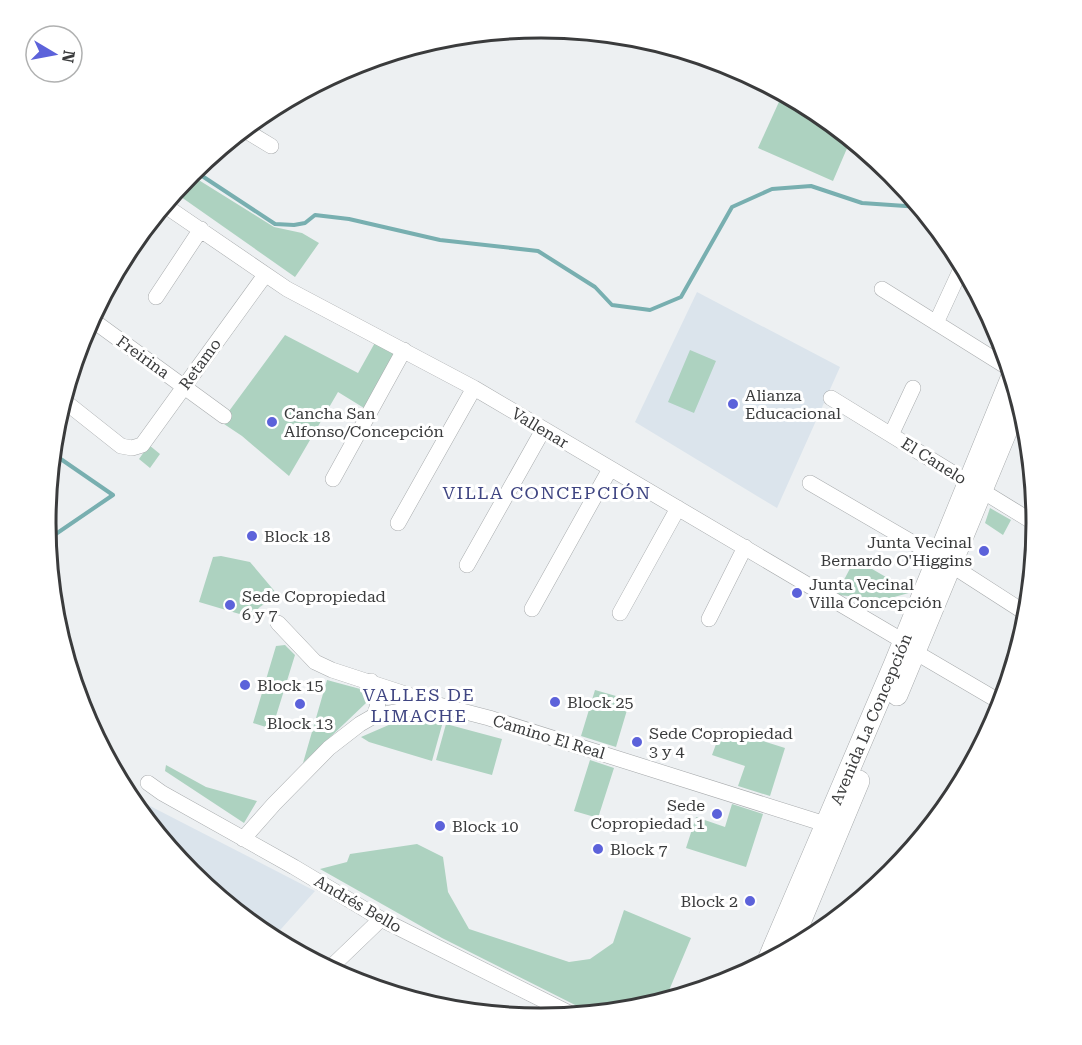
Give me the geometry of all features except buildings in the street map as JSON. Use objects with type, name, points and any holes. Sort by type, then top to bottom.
[{"type":"street","points":[[251,134],[271,146]]},
{"type":"street","name":"Vallenar","points":[[171,209],[266,275],[317,305],[474,388],[745,547],[993,697]]},
{"type":"street","points":[[156,297],[201,228]]},
{"type":"street","name":"Retamo","points":[[71,406],[121,446],[132,448],[142,445],[266,275]]},
{"type":"street","points":[[936,323],[958,275]]},
{"type":"street","points":[[882,289],[998,362]]},
{"type":"street","name":"Freirina","points":[[99,324],[224,416]]},
{"type":"street","points":[[333,479],[404,350]]},
{"type":"street","points":[[398,523],[474,388]]},
{"type":"street","points":[[891,435],[912,388]]},
{"type":"street","name":"Avenida La Concepción","points":[[794,936],[975,486],[1007,390]]},
{"type":"street","name":"El Canelo","points":[[831,398],[1026,518]]},
{"type":"street","name":"Avenida La Concepción","points":[[975,486],[1013,413]]},
{"type":"street","points":[[467,565],[543,430]]},
{"type":"street","points":[[532,609],[610,468]]},
{"type":"street","points":[[810,483],[944,561],[1018,608]]},
{"type":"street","points":[[620,613],[678,508]]},
{"type":"street","points":[[709,619],[745,547]]},
{"type":"street","points":[[278,623],[315,662],[332,670],[435,704]]},
{"type":"street","name":"Avenida La Concepción","points":[[773,948],[825,824],[909,646]]},
{"type":"street","points":[[371,681],[380,699],[374,716]]},
{"type":"street","name":"Camino El Real","points":[[243,839],[329,748],[360,724],[374,716],[435,704],[489,718],[825,824]]},
{"type":"street","name":"Andrés Bello","points":[[148,783],[381,920],[557,1007]]},
{"type":"street","points":[[336,962],[381,920]]},
{"type":"shaded area","name":"Alianza Educacional","points":[[697,292],[840,367],[777,508],[635,422]]},
{"type":"shaded area","points":[[145,802],[150,806],[315,891],[279,931],[221,887],[198,865],[176,842]]},
{"type":"green space","points":[[780,100],[847,147],[833,181],[758,148]]},
{"type":"green space","points":[[198,180],[274,227],[302,233],[319,243],[295,277],[181,197]]},
{"type":"green space","points":[[285,335],[358,373],[377,339],[399,351],[364,408],[338,392],[289,476],[242,436],[221,422]]},
{"type":"green space","points":[[690,350],[716,361],[694,413],[668,402]]},
{"type":"green space","points":[[149,445],[160,454],[150,468],[139,459]]},
{"type":"green space","points":[[990,508],[1011,520],[1003,535],[985,523]]},
{"type":"green space","points":[[221,556],[250,562],[277,594],[277,598],[260,607],[253,618],[199,602],[213,557]]},
{"type":"green space","points":[[855,559],[903,587],[916,586],[916,591],[887,599],[836,595]]},
{"type":"green space","points":[[285,645],[295,655],[272,729],[253,723],[276,646]]},
{"type":"green space","points":[[327,680],[364,690],[368,698],[366,703],[303,763]]},
{"type":"green space","points":[[595,690],[630,700],[616,747],[581,736]]},
{"type":"green space","points":[[423,718],[444,718],[432,761],[369,742],[361,737],[391,724]]},
{"type":"green space","points":[[446,724],[502,739],[492,775],[436,760]]},
{"type":"green space","points":[[722,728],[785,748],[770,796],[738,786],[745,766],[712,755]]},
{"type":"green space","points":[[590,760],[614,768],[598,818],[574,811]]},
{"type":"green space","points":[[166,765],[206,787],[257,801],[244,823],[165,771]]},
{"type":"green space","points":[[732,804],[763,814],[746,867],[686,848],[696,817],[725,827]]},
{"type":"green space","points":[[417,844],[443,857],[448,892],[469,929],[569,962],[590,959],[613,943],[624,910],[691,938],[669,990],[636,998],[576,1006],[442,938],[320,869],[347,862],[350,854]]},
{"type":"waterway","points":[[202,176],[275,224],[305,223],[315,215],[349,219],[440,240],[538,251],[595,287],[612,305],[650,310],[681,297],[732,207],[772,189],[811,186],[862,203],[909,206]]},
{"type":"waterway","points":[[56,534],[113,495],[60,459]]},
{"type":"place","name":"Alianza Educacional","points":[[733,404]]},
{"type":"place","name":"Cancha San Alfonso/Concepción","points":[[272,422]]},
{"type":"place","name":"Block 18","points":[[252,536]]},
{"type":"place","name":"Junta Vecinal Bernardo O'Higgins","points":[[984,551]]},
{"type":"place","name":"Junta Vecinal Villa Concepción","points":[[797,593]]},
{"type":"place","name":"Sede Copropiedad 6 y 7","points":[[230,605]]},
{"type":"place","name":"Block 15","points":[[245,685]]},
{"type":"place","name":"Block 25","points":[[555,702]]},
{"type":"place","name":"Block 13","points":[[300,704]]},
{"type":"place","name":"Sede Copropiedad 3 y 4","points":[[637,742]]},
{"type":"place","name":"Sede Copropiedad 1","points":[[717,814]]},
{"type":"place","name":"Block 10","points":[[440,826]]},
{"type":"place","name":"Block 7","points":[[598,849]]},
{"type":"place","name":"Block 2","points":[[750,901]]},
{"type":"district","name":"VILLA CONCEPCIÓN","points":[[547,492]]},
{"type":"district","name":"VALLES DE LIMACHE","points":[[419,704]]}]
